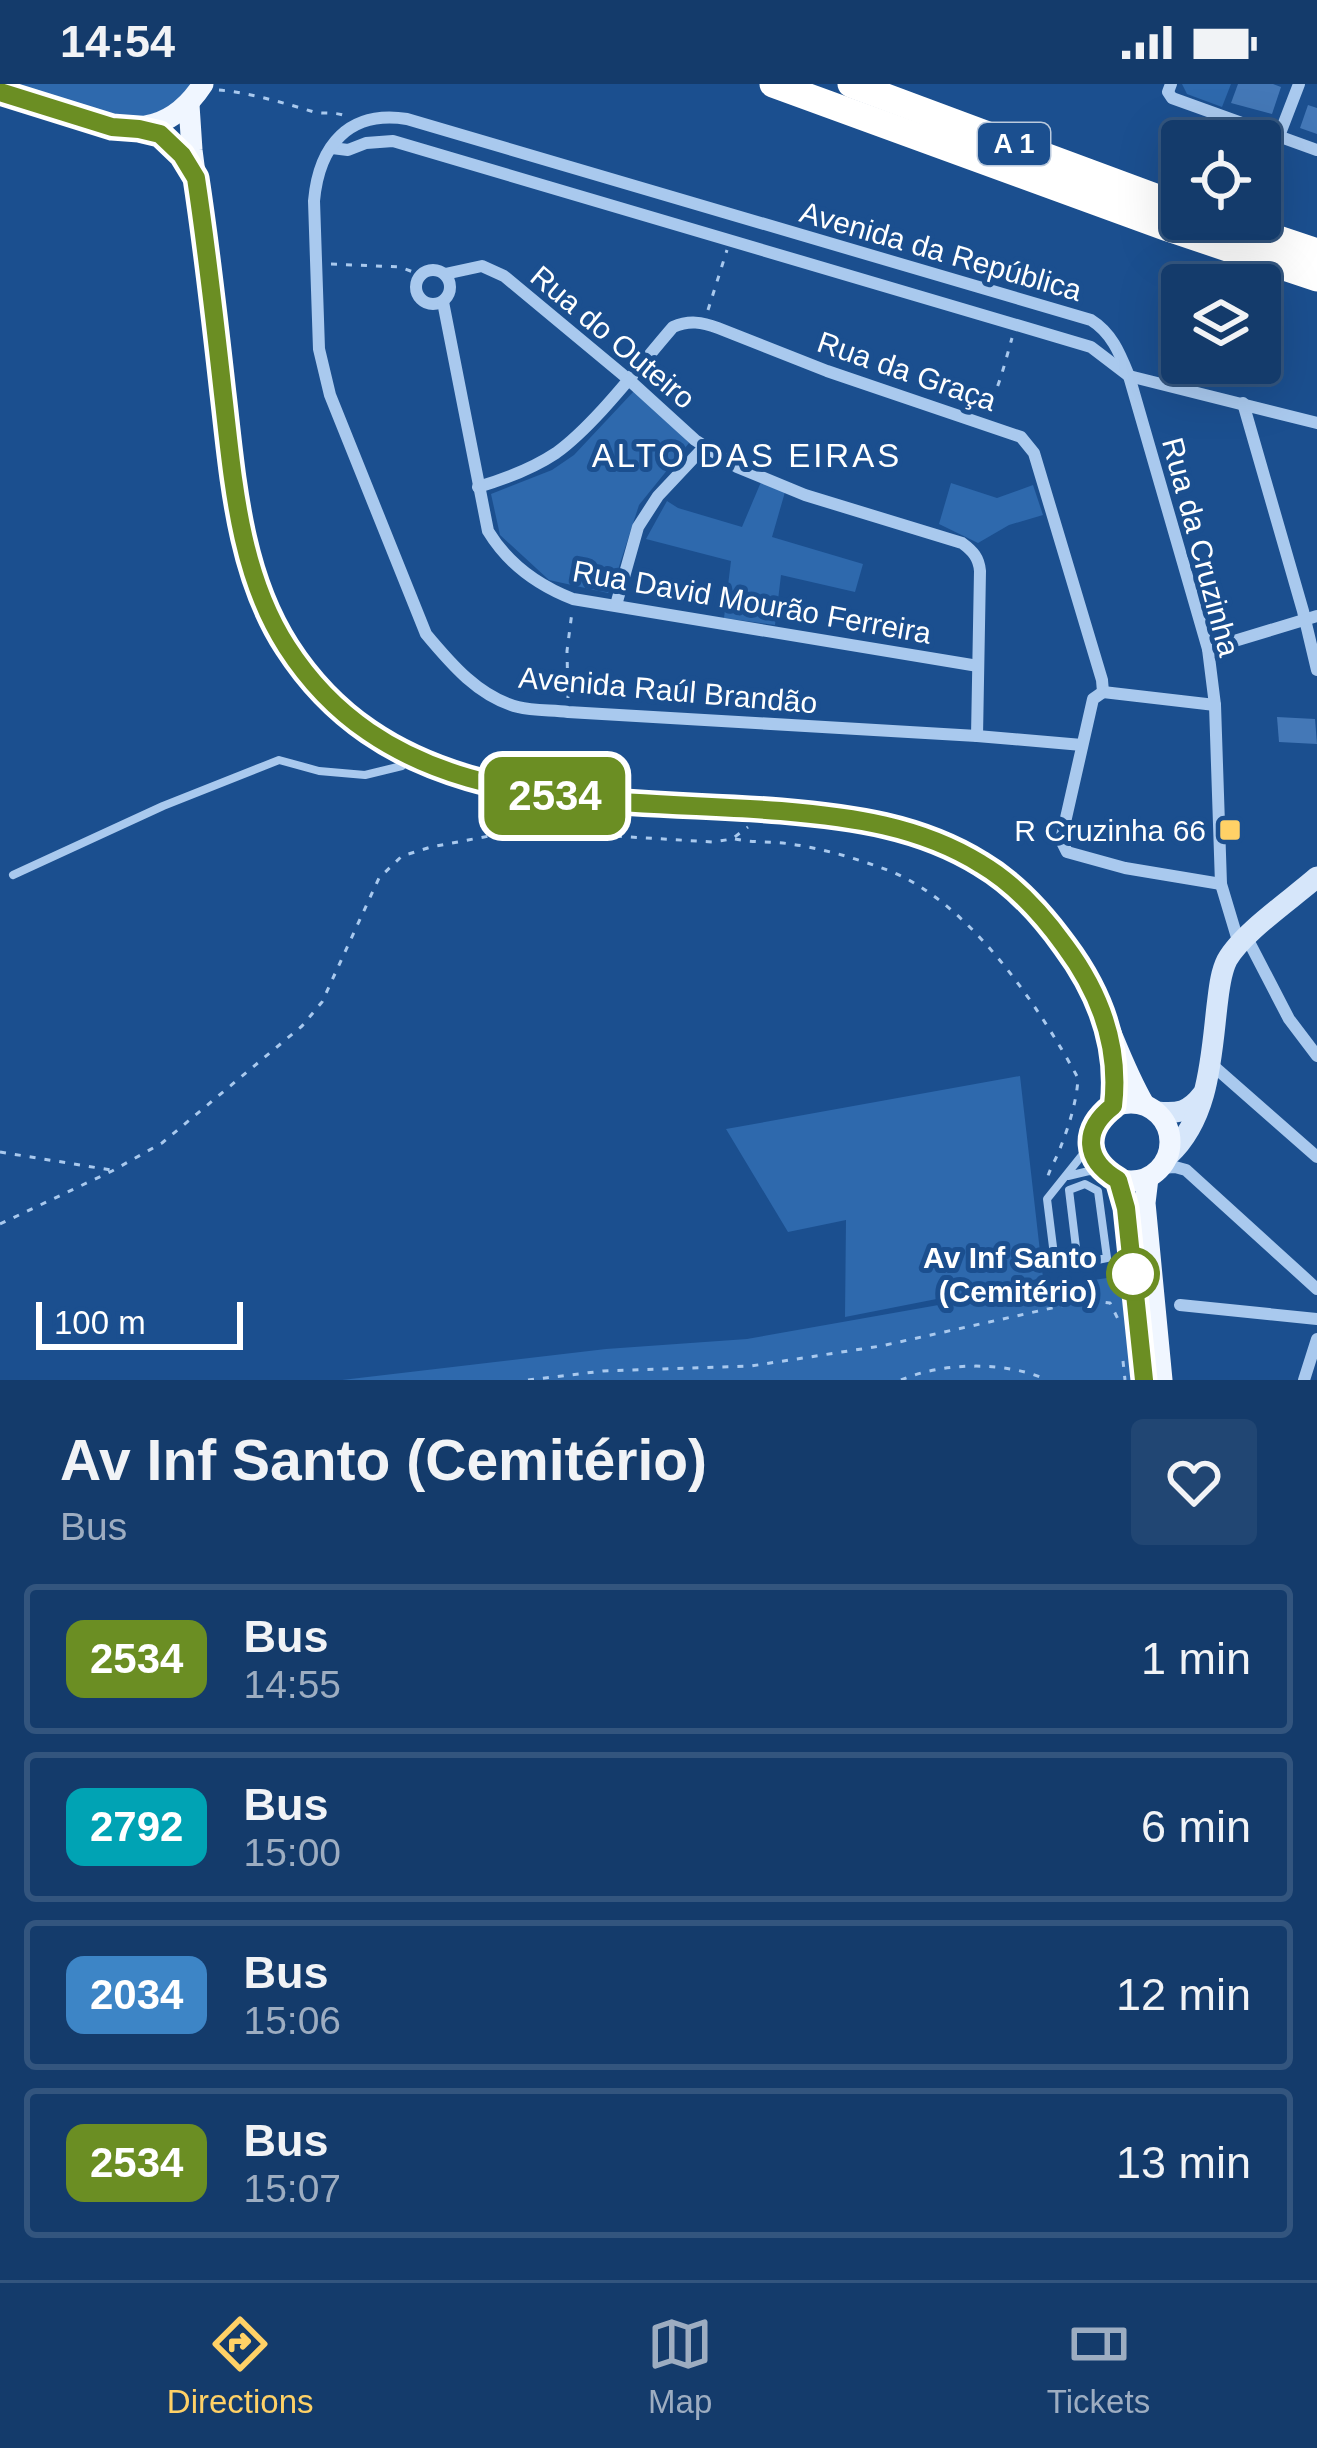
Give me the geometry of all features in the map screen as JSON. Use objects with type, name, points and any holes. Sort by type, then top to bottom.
[{"type":"highway","name":"A 1","points":[[773,84],[1317,278]]},
{"type":"highway","name":"A 1","points":[[851,84],[1161,199]]},
{"type":"highway","points":[[1281,240],[1317,252]]},
{"type":"main road","points":[[139,129],[189,105],[203,84]]},
{"type":"main road","points":[[0,92],[112,127],[160,134],[182,155],[196,178]]},
{"type":"main road","points":[[189,105],[242,526],[259,589],[287,648],[316,684],[363,727],[409,755],[463,778],[573,799],[862,820],[924,837],[982,864],[1016,890],[1073,957],[1130,1081],[1166,1124],[1171,1139],[1145,1203],[1162,1380]]},
{"type":"main road","points":[[1109,1030],[1115,1058],[1113,1106]]},
{"type":"main road","points":[[1144,1380],[1126,1208],[1111,1176],[1095,1160],[1091,1144],[1093,1129],[1113,1106],[1128,1102],[1150,1108]]},
{"type":"main road","points":[[1111,1176],[1133,1182],[1159,1167]]},
{"type":"street","points":[[1171,84],[1172,98],[1234,120]]},
{"type":"street","points":[[1281,131],[1298,84]]},
{"type":"street","name":"Avenida da República","points":[[352,124],[385,116],[407,119],[1090,320],[1110,337],[1129,376]]},
{"type":"street","points":[[332,148],[352,124]]},
{"type":"street","points":[[1281,137],[1317,150]]},
{"type":"street","name":"Avenida da República","points":[[332,148],[348,150],[366,142],[393,141],[1091,347],[1129,376]]},
{"type":"street","name":"Avenida Raúl Brandão","points":[[332,148],[316,184],[319,349],[330,395],[426,634],[484,692],[518,707],[568,712],[1082,745]]},
{"type":"street","points":[[763,250],[770,226]]},
{"type":"street","name":"Rua do Outeiro","points":[[445,274],[482,266],[504,276],[736,467],[805,495],[971,549],[980,571],[977,736]]},
{"type":"street","points":[[435,270],[445,274],[451,286],[443,302],[433,304],[419,297],[416,285],[421,275],[435,270]]},
{"type":"street","name":"Rua David Mourão Ferreira","points":[[443,302],[488,532],[501,553],[537,583],[573,598],[978,667]]},
{"type":"street","points":[[478,488],[514,476],[556,452],[582,430],[673,327],[703,323]]},
{"type":"street","name":"Rua da Graça","points":[[703,323],[1022,437],[1034,453],[1103,692]]},
{"type":"street","points":[[1129,376],[1317,423]]},
{"type":"street","name":"Rua da Cruzinha","points":[[1129,376],[1208,649],[1215,705],[1221,884],[1243,941],[1317,1056]]},
{"type":"street","points":[[1243,403],[1311,618],[1317,670]]},
{"type":"street","points":[[616,604],[638,527],[658,496],[705,446]]},
{"type":"street","points":[[1208,649],[1311,618]]},
{"type":"street","points":[[1215,705],[1103,692],[1093,699],[1061,840],[1067,852],[1125,868],[1221,884]]},
{"type":"street","points":[[1159,1167],[1194,1124],[1227,961],[1243,941],[1317,877]]},
{"type":"street","points":[[1210,1063],[1317,1157]]},
{"type":"street","points":[[1150,1108],[1177,1113],[1192,1107],[1203,1095]]},
{"type":"street","points":[[1159,1167],[1186,1170],[1317,1288]]},
{"type":"street","points":[[1180,1305],[1317,1319]]},
{"type":"street","points":[[1304,1380],[1317,1339]]},
{"type":"lane","points":[[13,875],[163,806],[279,760],[365,776],[402,766],[409,755]]},
{"type":"lane","points":[[1078,1264],[1069,1190],[1084,1184],[1098,1191],[1107,1258],[1078,1264],[1055,1263],[1048,1196],[1091,1144]]},
{"type":"lane","points":[[1061,1179],[1074,1173],[1111,1176]]},
{"type":"path","points":[[217,84],[220,90],[310,112],[335,112],[352,124]]},
{"type":"path","points":[[703,323],[730,241]]},
{"type":"path","points":[[317,263],[400,268],[421,275]]},
{"type":"path","points":[[979,422],[992,403],[1017,326]]},
{"type":"path","points":[[568,712],[567,651],[573,598]]},
{"type":"path","points":[[733,838],[746,830],[756,809]]},
{"type":"path","points":[[0,1224],[162,1143],[302,1026],[322,1001],[380,878],[402,856],[454,842],[530,831],[789,844],[883,867],[929,894],[994,953],[1026,994],[1078,1078],[1062,1145],[1049,1168],[1048,1196]]},
{"type":"path","points":[[0,1152],[112,1171]]},
{"type":"path","points":[[527,1380],[603,1371],[751,1366],[881,1346],[1088,1300],[1110,1303],[1120,1322]]},
{"type":"path","points":[[1123,1360],[1125,1380]]},
{"type":"path","points":[[901,1380],[957,1368],[999,1366],[1047,1380]]},
{"type":"shaded area","points":[[0,84],[194,84],[174,103],[127,118],[75,110]]},
{"type":"shaded area","points":[[1182,84],[1231,84],[1222,107],[1187,94]]},
{"type":"shaded area","points":[[635,390],[689,443],[639,505],[608,593],[549,580],[500,535],[491,494],[552,470],[574,455]]},
{"type":"shaded area","points":[[761,482],[785,492],[772,537],[863,564],[855,592],[781,575],[775,625],[724,618],[731,561],[646,539],[667,501],[742,527]]},
{"type":"shaded area","points":[[951,483],[997,498],[1033,485],[1043,515],[1009,525],[978,543],[939,524]]},
{"type":"shaded area","points":[[1020,1076],[1043,1278],[845,1317],[846,1220],[788,1232],[726,1129]]},
{"type":"shaded area","points":[[1120,1276],[1131,1380],[342,1380],[606,1349],[747,1339]]},
{"type":"building","points":[[1238,84],[1281,87],[1272,114],[1231,103]]},
{"type":"building","points":[[1308,105],[1317,108],[1317,134],[1300,128]]},
{"type":"building","points":[[1277,717],[1315,719],[1317,744],[1279,742]]},
{"type":"bus line","name":"2534","points":[[0,92],[112,127],[160,134],[182,155],[196,178],[235,487],[251,567],[287,648],[316,684],[363,727],[431,767],[527,792],[825,814],[906,830],[982,864],[1047,921],[1094,996],[1115,1058],[1113,1106],[1093,1129],[1091,1144],[1095,1160],[1118,1180],[1126,1208],[1144,1380]]},
{"type":"place","name":"R Cruzinha 66","points":[[1230,830]]},
{"type":"place","name":"Av Inf Santo (Cemitério)","points":[[1133,1274]]},
{"type":"district","name":"ALTO DAS EIRAS","points":[[747,455]]}]
